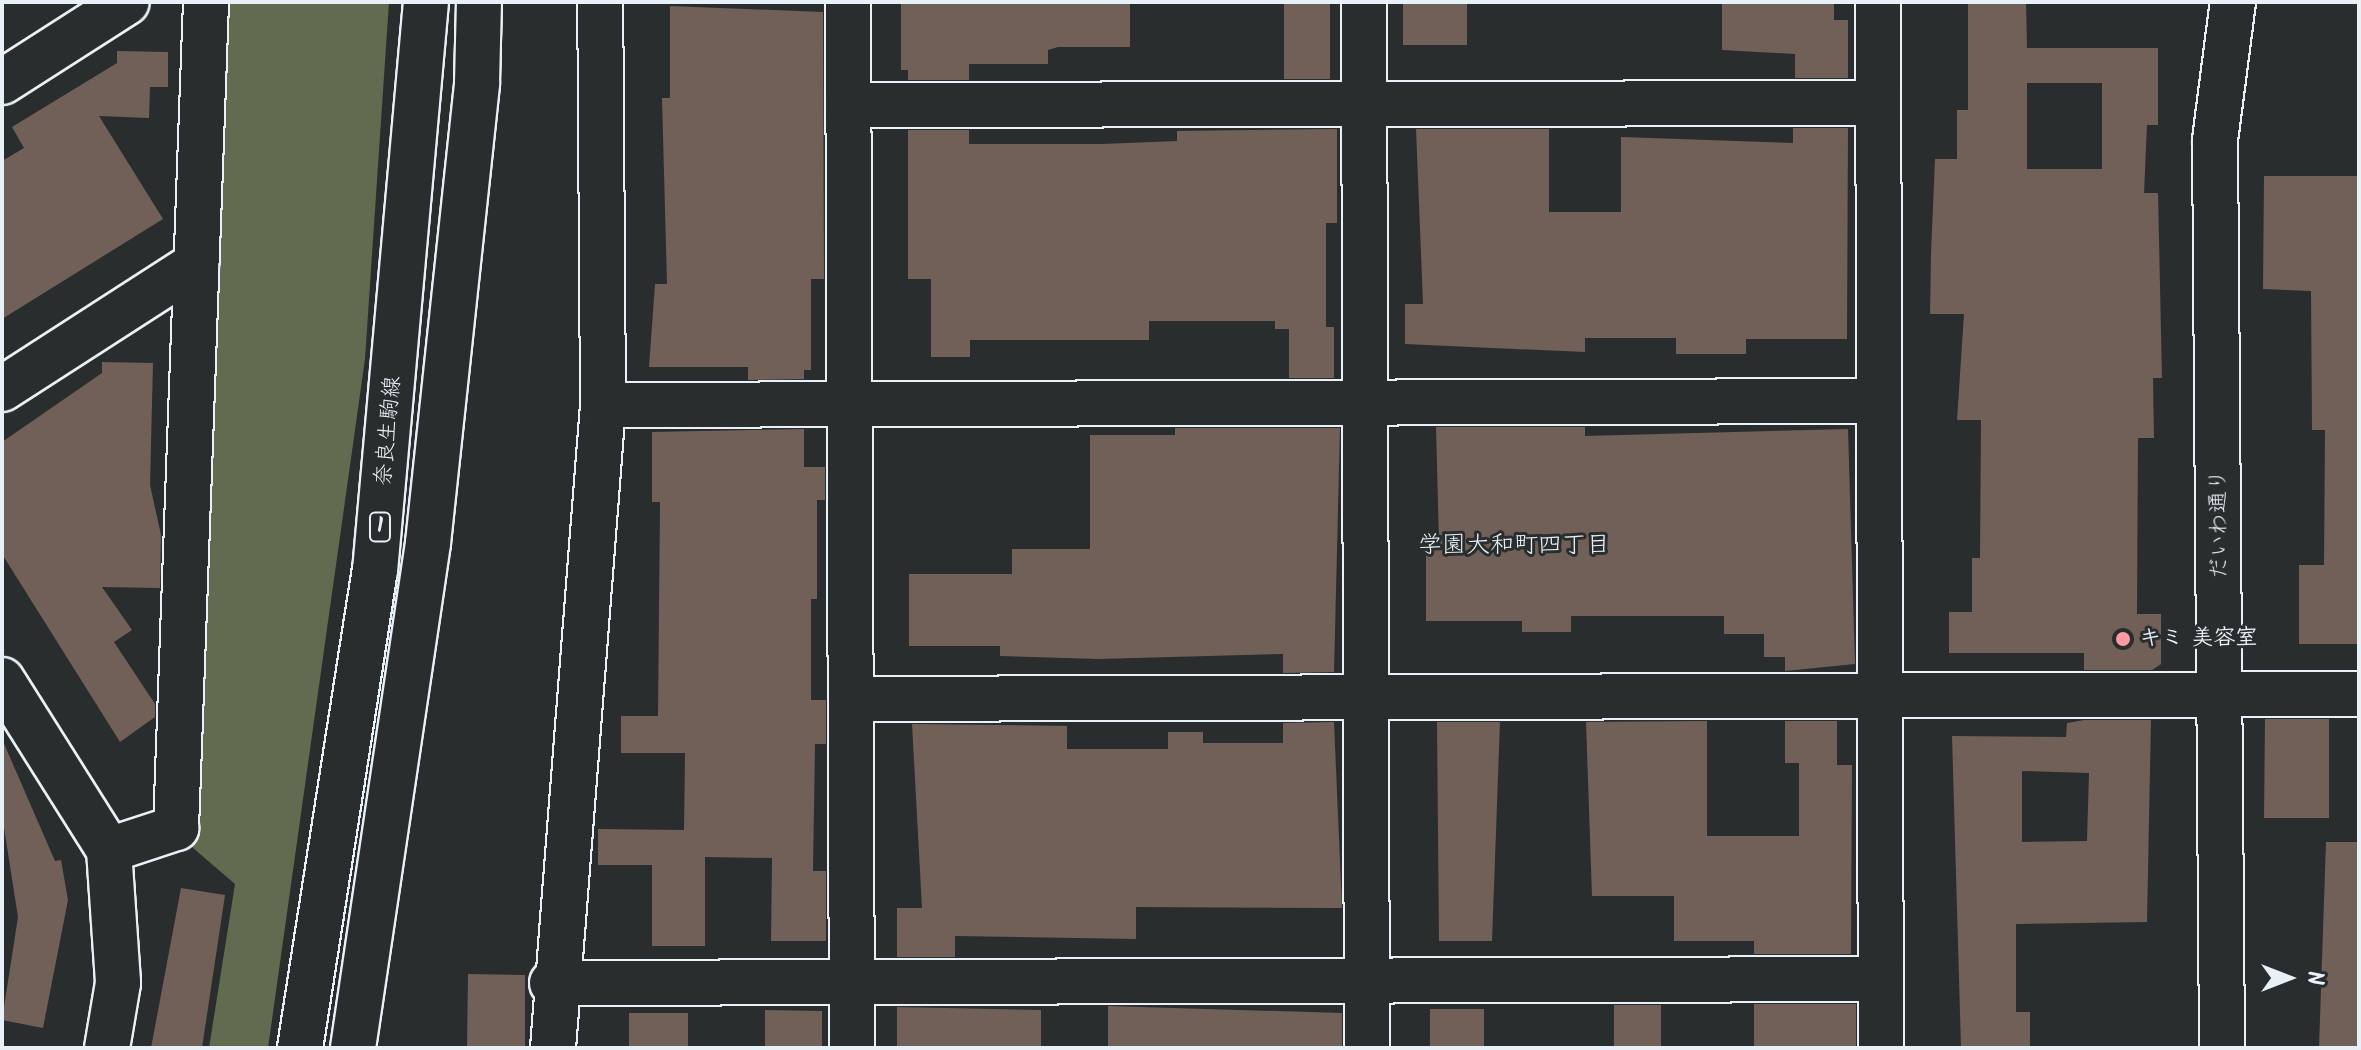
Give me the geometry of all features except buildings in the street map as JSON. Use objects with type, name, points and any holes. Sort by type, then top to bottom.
[{"type":"street","points":[[2,82],[127,2]]},
{"type":"street","points":[[109,850],[176,828],[206,2]]},
{"type":"street","name":"奈良生駒線","points":[[300,1048],[375,571],[426,2]]},
{"type":"street","points":[[353,1048],[428,543],[477,83],[479,2]]},
{"type":"street","points":[[553,1048],[552,983],[603,405],[600,2]]},
{"type":"street","points":[[848,2],[852,1048]]},
{"type":"street","points":[[1364,2],[1367,1048]]},
{"type":"street","points":[[1878,2],[1881,1048]]},
{"type":"street","name":"だいわ通り","points":[[2222,1048],[2222,695],[2215,140],[2233,2]]},
{"type":"street","points":[[848,105],[1878,103]]},
{"type":"street","points":[[2,389],[196,264]]},
{"type":"street","points":[[603,405],[849,401],[1879,401]]},
{"type":"street","points":[[4,689],[109,850],[118,983],[107,1048]]},
{"type":"street","points":[[851,699],[2359,694]]},
{"type":"street","points":[[552,983],[1881,979]]},
{"type":"green space","points":[[225,2],[389,2],[365,359],[268,1048],[209,1048],[235,884],[193,848]]},
{"type":"place","name":"キミ 美容室","points":[[2123,639]]},
{"type":"district","name":"学園大和町四丁目","points":[[1514,546]]}]
